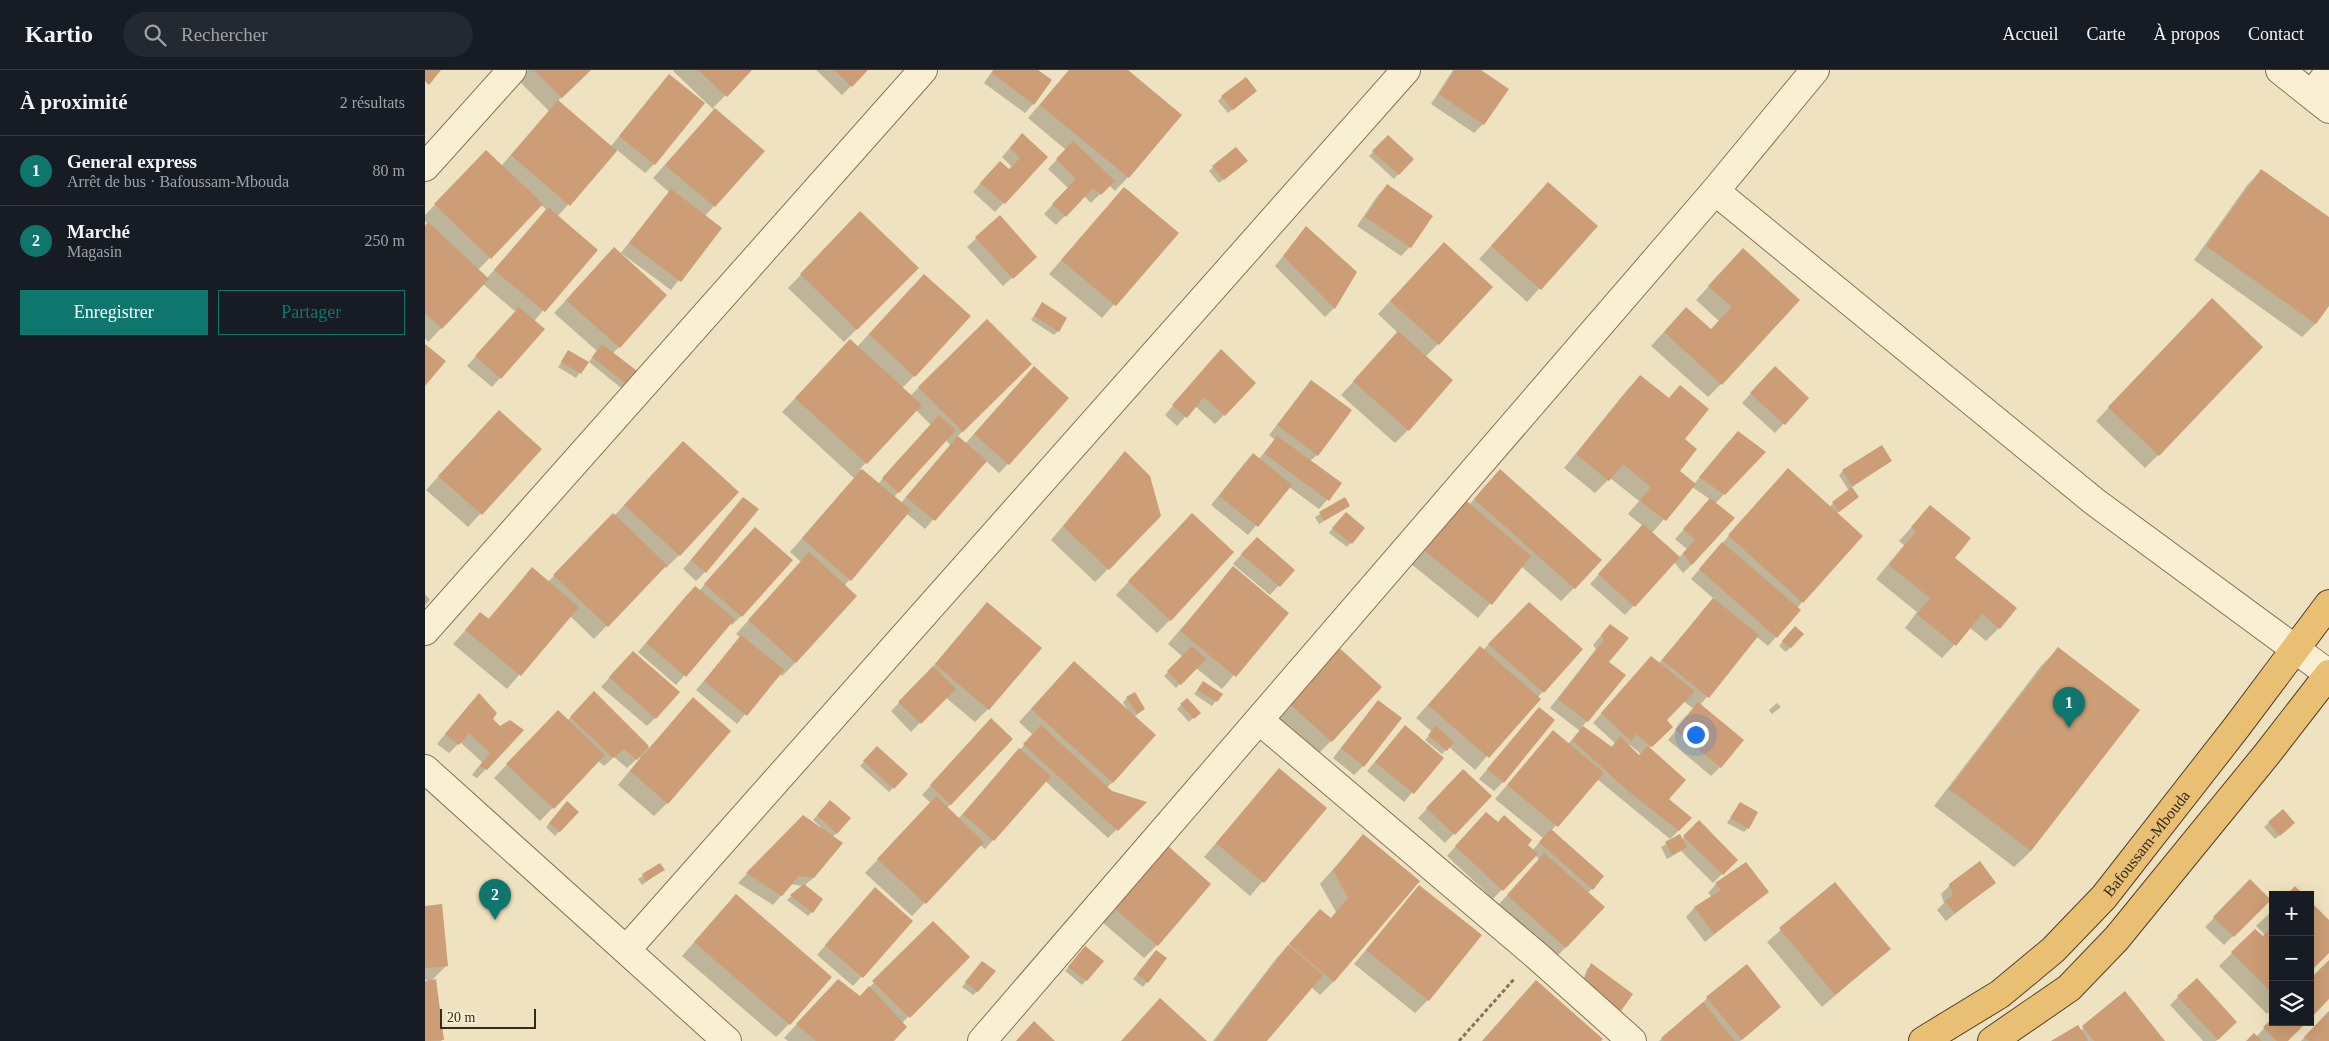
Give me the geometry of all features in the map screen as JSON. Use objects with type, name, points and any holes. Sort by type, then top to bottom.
[{"type":"highway","name":"Bafoussam-Mbouda","points":[[1923,1041],[2000,994],[2053,950],[2104,898],[2295,651],[2327,613]]},
{"type":"highway","points":[[1992,1041],[2069,988],[2117,938],[2267,754],[2329,674]]},
{"type":"street","points":[[425,168],[512,70]]},
{"type":"street","points":[[425,631],[923,70]]},
{"type":"street","points":[[627,949],[1406,70]]},
{"type":"street","points":[[982,1041],[1715,191],[1815,70]]},
{"type":"street","points":[[2280,70],[2321,102],[2329,72]]},
{"type":"street","points":[[1715,191],[2095,502],[2295,651],[2329,674]]},
{"type":"street","points":[[1259,720],[1536,955],[1632,1041]]},
{"type":"street","points":[[425,769],[727,1041]]},
{"type":"path","points":[[1459,1041],[1536,955]]},
{"type":"building","points":[[425,70],[441,70],[429,85],[425,81]]},
{"type":"building","points":[[534,70],[591,70],[562,98]]},
{"type":"building","points":[[698,70],[752,70],[727,97]]},
{"type":"building","points":[[834,70],[868,70],[852,87]]},
{"type":"building","points":[[994,70],[1038,70],[1052,80],[1034,105],[992,73]]},
{"type":"building","points":[[1069,70],[1128,70],[1182,115],[1129,178],[1040,105]]},
{"type":"building","points":[[1455,70],[1481,70],[1509,89],[1484,125],[1439,94]]},
{"type":"building","points":[[669,74],[705,103],[655,165],[619,136]]},
{"type":"building","points":[[1246,77],[1257,91],[1233,110],[1221,96]]},
{"type":"building","points":[[558,100],[617,151],[570,206],[511,155]]},
{"type":"building","points":[[715,108],[765,151],[715,207],[665,165]]},
{"type":"building","points":[[1022,133],[1048,157],[1005,204],[980,183],[1000,161],[1009,169],[1020,158],[1010,148]]},
{"type":"building","points":[[1388,135],[1414,159],[1399,175],[1372,151]]},
{"type":"building","points":[[1073,141],[1115,181],[1101,195],[1093,188],[1066,217],[1052,204],[1076,179],[1056,159]]},
{"type":"building","points":[[1236,147],[1248,161],[1224,180],[1212,166]]},
{"type":"building","points":[[486,150],[543,204],[491,259],[434,204]]},
{"type":"building","points":[[2261,169],[2329,217],[2329,306],[2316,324],[2206,246]]},
{"type":"building","points":[[1548,182],[1598,226],[1541,290],[1491,246]]},
{"type":"building","points":[[1387,184],[1433,216],[1411,248],[1365,217]]},
{"type":"building","points":[[1124,187],[1179,233],[1116,306],[1061,260]]},
{"type":"building","points":[[671,189],[722,228],[681,282],[629,243]]},
{"type":"building","points":[[548,207],[598,250],[545,312],[494,270]]},
{"type":"building","points":[[860,211],[919,268],[857,330],[800,274]]},
{"type":"building","points":[[1000,215],[1037,257],[1013,279],[975,237]]},
{"type":"building","points":[[428,222],[489,279],[442,329],[425,313],[425,226]]},
{"type":"building","points":[[1306,226],[1357,272],[1335,309],[1283,256]]},
{"type":"building","points":[[1444,242],[1493,287],[1439,345],[1390,301]]},
{"type":"building","points":[[614,247],[667,295],[620,348],[566,300]]},
{"type":"building","points":[[1743,248],[1800,300],[1722,385],[1664,332],[1686,307],[1711,329],[1732,307],[1708,286]]},
{"type":"building","points":[[924,274],[971,316],[915,377],[869,334]]},
{"type":"building","points":[[2212,298],[2263,347],[2159,456],[2108,407]]},
{"type":"building","points":[[1042,302],[1067,318],[1059,332],[1034,316]]},
{"type":"building","points":[[519,307],[545,329],[501,379],[475,356]]},
{"type":"building","points":[[987,319],[1032,364],[963,432],[918,387]]},
{"type":"building","points":[[1398,331],[1453,380],[1409,431],[1353,381]]},
{"type":"building","points":[[850,339],[922,405],[867,464],[795,398]]},
{"type":"building","points":[[425,344],[446,361],[425,386]]},
{"type":"building","points":[[602,344],[641,374],[630,387],[592,357]]},
{"type":"building","points":[[1221,349],[1256,383],[1225,416],[1204,397],[1187,418],[1172,405]]},
{"type":"building","points":[[568,350],[589,362],[581,374],[561,362]]},
{"type":"building","points":[[1034,366],[1069,398],[1009,465],[974,434]]},
{"type":"building","points":[[1775,366],[1809,398],[1785,425],[1750,393]]},
{"type":"building","points":[[1640,375],[1669,398],[1680,385],[1709,409],[1685,439],[1697,449],[1680,471],[1696,484],[1666,521],[1640,501],[1651,487],[1623,464],[1609,481],[1576,454]]},
{"type":"building","points":[[1311,380],[1352,410],[1318,456],[1277,425]]},
{"type":"building","points":[[499,410],[542,449],[482,515],[438,476]]},
{"type":"building","points":[[939,415],[956,430],[899,493],[882,478]]},
{"type":"building","points":[[1738,431],[1766,452],[1725,495],[1699,477]]},
{"type":"building","points":[[958,436],[987,461],[935,521],[906,497]]},
{"type":"building","points":[[1277,436],[1342,483],[1329,501],[1264,453]]},
{"type":"building","points":[[683,441],[739,492],[680,556],[624,505]]},
{"type":"building","points":[[1882,445],[1892,461],[1852,486],[1842,470]]},
{"type":"building","points":[[1125,451],[1150,476],[1161,516],[1109,570],[1063,526]]},
{"type":"building","points":[[1253,453],[1292,485],[1258,527],[1219,496]]},
{"type":"building","points":[[1788,468],[1863,536],[1803,603],[1728,535]]},
{"type":"building","points":[[862,469],[911,510],[851,581],[802,538]]},
{"type":"building","points":[[1500,469],[1602,560],[1575,589],[1474,499]]},
{"type":"building","points":[[1852,487],[1859,497],[1839,512],[1832,502]]},
{"type":"building","points":[[1461,496],[1531,556],[1492,605],[1417,545]]},
{"type":"building","points":[[743,497],[759,509],[706,573],[691,560]]},
{"type":"building","points":[[1345,497],[1350,506],[1324,521],[1319,512]]},
{"type":"building","points":[[1710,498],[1735,518],[1692,565],[1683,553],[1695,540],[1683,529]]},
{"type":"building","points":[[1930,505],[1971,538],[1955,558],[2017,608],[2000,629],[1982,614],[1956,646],[1917,614],[1930,598],[1889,565],[1916,531],[1911,527]]},
{"type":"building","points":[[1346,512],[1365,528],[1352,544],[1332,528]]},
{"type":"building","points":[[613,513],[667,565],[608,627],[553,575]]},
{"type":"building","points":[[1192,513],[1234,552],[1171,621],[1128,581]]},
{"type":"building","points":[[1643,524],[1680,557],[1635,607],[1598,574]]},
{"type":"building","points":[[755,527],[793,560],[742,617],[704,584]]},
{"type":"building","points":[[1257,537],[1295,570],[1280,587],[1241,554]]},
{"type":"building","points":[[1722,542],[1801,610],[1777,638],[1699,569]]},
{"type":"building","points":[[809,552],[857,596],[796,663],[748,620]]},
{"type":"building","points":[[1233,566],[1289,613],[1236,677],[1180,631]]},
{"type":"building","points":[[532,567],[579,607],[521,676],[465,630],[480,612],[489,619]]},
{"type":"building","points":[[695,586],[735,619],[686,677],[646,643]]},
{"type":"building","points":[[1713,598],[1759,635],[1709,698],[1662,660]]},
{"type":"building","points":[[987,602],[1042,648],[989,710],[935,664]]},
{"type":"building","points":[[1529,602],[1583,649],[1544,693],[1488,644]]},
{"type":"building","points":[[1610,624],[1629,638],[1609,662],[1626,675],[1588,722],[1558,699],[1604,640],[1601,635]]},
{"type":"building","points":[[1795,626],[1804,634],[1791,648],[1782,641]]},
{"type":"building","points":[[741,635],[784,670],[747,716],[704,681]]},
{"type":"building","points":[[1334,643],[1382,687],[1332,742],[1283,698]]},
{"type":"building","points":[[1192,646],[1206,659],[1181,685],[1167,671]]},
{"type":"building","points":[[1480,646],[1541,699],[1489,758],[1428,705]]},
{"type":"building","points":[[2058,647],[2140,710],[2031,851],[1949,789]]},
{"type":"building","points":[[633,651],[680,692],[656,719],[609,677]]},
{"type":"building","points":[[1651,656],[1695,691],[1667,720],[1673,727],[1652,747],[1636,734],[1631,741],[1601,713]]},
{"type":"building","points":[[1074,661],[1156,735],[1113,783],[1031,709]]},
{"type":"building","points":[[933,666],[956,689],[921,724],[898,702]]},
{"type":"building","points":[[1203,681],[1223,694],[1217,702],[1197,690]]},
{"type":"building","points":[[594,691],[649,746],[637,760],[624,749],[613,758],[570,717]]},
{"type":"building","points":[[1135,692],[1145,709],[1137,714],[1126,697]]},
{"type":"building","points":[[479,693],[497,713],[493,719],[500,726],[510,720],[524,730],[487,770],[480,766],[490,753],[469,733],[459,745],[445,734]]},
{"type":"building","points":[[693,697],[731,731],[668,804],[630,771]]},
{"type":"building","points":[[1187,698],[1201,713],[1194,719],[1180,704]]},
{"type":"building","points":[[1378,700],[1402,718],[1364,767],[1341,748]]},
{"type":"building","points":[[1698,702],[1744,740],[1721,768],[1675,730]]},
{"type":"building","points":[[1539,707],[1555,720],[1504,783],[1487,769]]},
{"type":"building","points":[[558,710],[605,755],[554,809],[506,764]]},
{"type":"building","points":[[991,718],[1013,739],[951,805],[930,785]]},
{"type":"building","points":[[1041,725],[1112,791],[1147,802],[1118,831],[1023,744]]},
{"type":"building","points":[[1405,725],[1444,758],[1414,794],[1375,762]]},
{"type":"building","points":[[1436,726],[1454,742],[1447,751],[1428,735]]},
{"type":"building","points":[[1583,726],[1612,747],[1620,736],[1639,755],[1648,746],[1686,780],[1669,799],[1692,818],[1679,831],[1628,791],[1572,740]]},
{"type":"building","points":[[1553,730],[1604,773],[1558,827],[1507,785]]},
{"type":"building","points":[[877,746],[908,774],[894,789],[863,761]]},
{"type":"building","points":[[1019,748],[1051,776],[994,841],[963,814]]},
{"type":"building","points":[[1279,768],[1327,808],[1264,883],[1216,843]]},
{"type":"building","points":[[1463,769],[1492,796],[1455,835],[1426,808]]},
{"type":"building","points":[[936,796],[984,842],[926,904],[877,859]]},
{"type":"building","points":[[830,800],[851,818],[837,834],[817,815]]},
{"type":"building","points":[[567,801],[579,812],[560,832],[549,823]]},
{"type":"building","points":[[1740,802],[1758,812],[1749,829],[1730,818]]},
{"type":"building","points":[[2283,809],[2295,823],[2280,836],[2268,822]]},
{"type":"building","points":[[1486,812],[1498,822],[1504,815],[1532,840],[1528,845],[1538,854],[1503,891],[1455,846]]},
{"type":"building","points":[[803,815],[843,843],[814,878],[799,876],[782,896],[746,873]]},
{"type":"building","points":[[1699,820],[1738,860],[1723,875],[1683,836]]},
{"type":"building","points":[[1551,829],[1604,876],[1593,890],[1539,842]]},
{"type":"building","points":[[1363,834],[1420,881],[1334,982],[1289,944],[1320,909],[1331,918],[1348,898],[1333,870]]},
{"type":"building","points":[[1680,834],[1687,847],[1672,855],[1665,842]]},
{"type":"building","points":[[1168,846],[1211,884],[1158,946],[1114,908]]},
{"type":"building","points":[[1544,853],[1605,907],[1566,948],[1507,895]]},
{"type":"building","points":[[1980,861],[1996,883],[1955,913],[1945,901],[1953,895],[1949,884]]},
{"type":"building","points":[[1746,862],[1769,892],[1714,934],[1694,907],[1721,890],[1715,883]]},
{"type":"building","points":[[660,863],[665,870],[646,881],[642,874]]},
{"type":"building","points":[[2250,879],[2269,898],[2269,902],[2234,937],[2213,917]]},
{"type":"building","points":[[1835,882],[1891,949],[1835,995],[1779,928]]},
{"type":"building","points":[[804,884],[823,899],[813,913],[790,895]]},
{"type":"building","points":[[1419,885],[1482,935],[1429,1001],[1366,950]]},
{"type":"building","points":[[2295,886],[2300,891],[2290,891]]},
{"type":"building","points":[[875,887],[913,921],[863,978],[825,945]]},
{"type":"building","points":[[736,894],[832,977],[790,1025],[694,942]]},
{"type":"building","points":[[442,904],[448,966],[425,968],[425,906]]},
{"type":"building","points":[[2314,905],[2329,920],[2329,953],[2314,968]]},
{"type":"building","points":[[933,921],[970,957],[910,1018],[872,981]]},
{"type":"building","points":[[2255,929],[2263,936],[2269,929],[2269,990],[2231,952]]},
{"type":"building","points":[[1288,945],[1323,975],[1267,1041],[1215,1041]]},
{"type":"building","points":[[1085,946],[1104,961],[1087,981],[1068,967]]},
{"type":"building","points":[[1156,950],[1167,958],[1148,983],[1137,974]]},
{"type":"building","points":[[2329,960],[2329,999],[2314,1015],[2314,981],[2314,975]]},
{"type":"building","points":[[982,961],[996,971],[978,992],[965,982]]},
{"type":"building","points":[[1591,963],[1633,994],[1621,1011],[1583,983]]},
{"type":"building","points":[[1747,964],[1781,1007],[1742,1040],[1706,997]]},
{"type":"building","points":[[2197,978],[2237,1022],[2218,1040],[2177,996]]},
{"type":"building","points":[[436,979],[444,1040],[425,1041],[425,981]]},
{"type":"building","points":[[838,979],[860,996],[869,986],[907,1027],[894,1041],[816,1041],[796,1024]]},
{"type":"building","points":[[1536,980],[1603,1039],[1601,1041],[1482,1041]]},
{"type":"building","points":[[2125,991],[2165,1041],[2094,1041],[2082,1026]]},
{"type":"building","points":[[1160,998],[1207,1041],[1121,1041]]},
{"type":"building","points":[[1703,1002],[1735,1041],[1663,1041],[1661,1038]]},
{"type":"building","points":[[2329,1011],[2329,1041],[2309,1041],[2304,1037]]},
{"type":"building","points":[[1034,1021],[1055,1041],[1016,1041]]},
{"type":"building","points":[[2269,1022],[2269,1026],[2303,1026],[2288,1041],[2277,1041],[2263,1027]]},
{"type":"building","points":[[2078,1025],[2088,1041],[2051,1041]]},
{"type":"building","points":[[2254,1033],[2262,1041],[2246,1041]]},
{"type":"place","name":"General express","points":[[2069,728]]},
{"type":"place","name":"Marché","points":[[495,920]]}]
